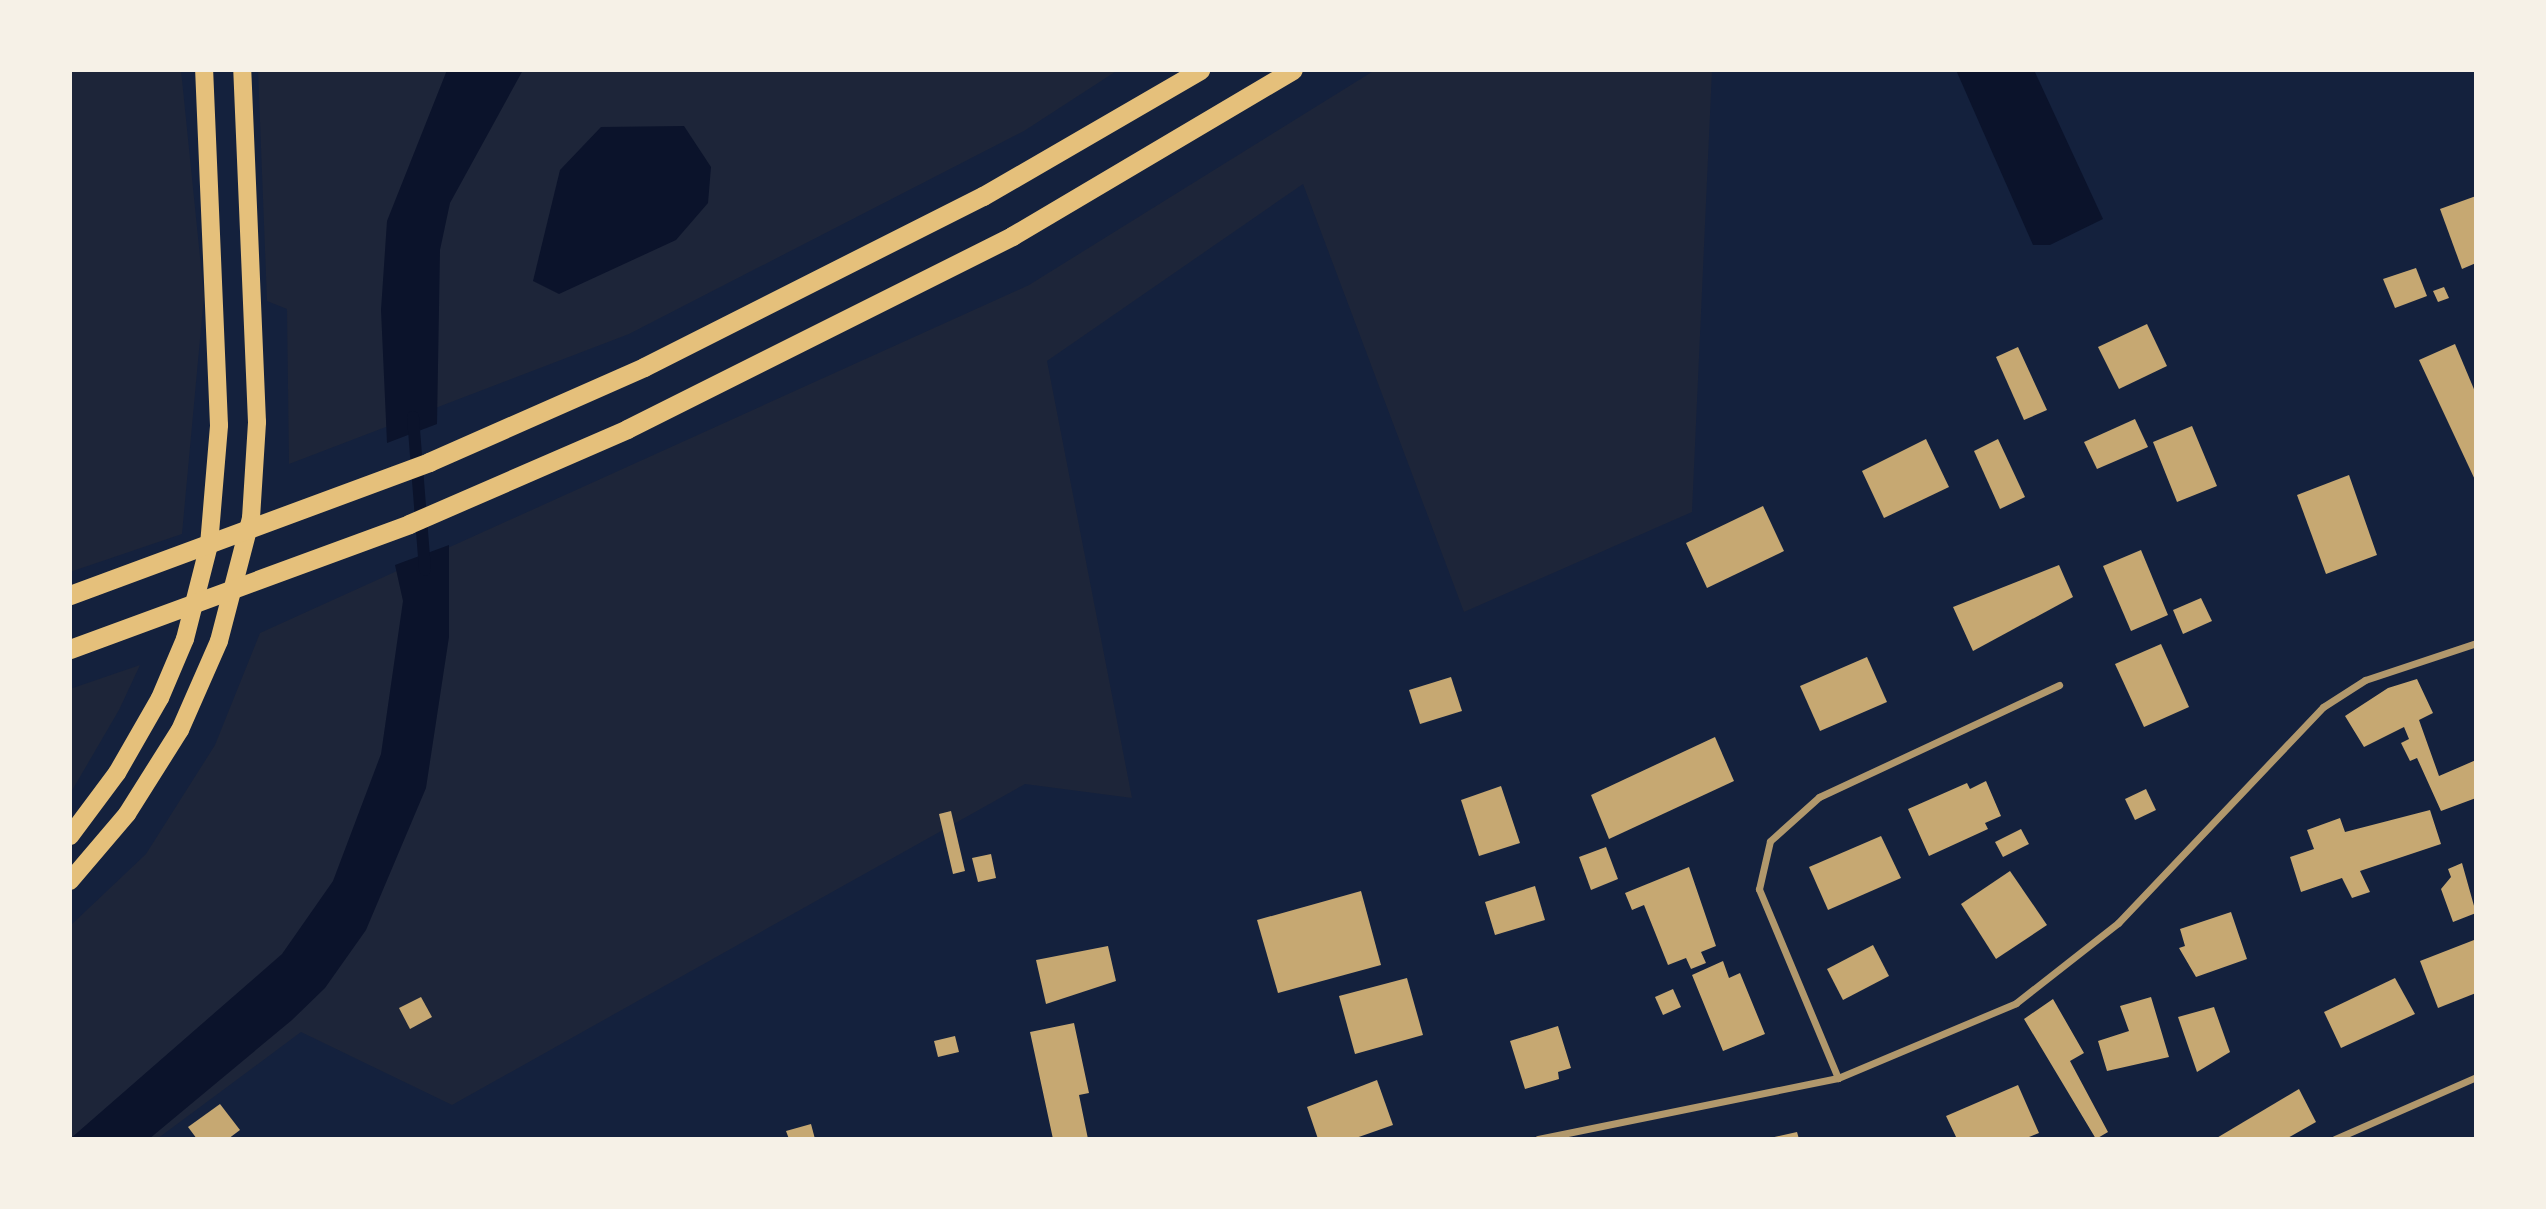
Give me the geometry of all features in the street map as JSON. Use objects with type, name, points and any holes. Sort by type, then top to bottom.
[{"type":"highway","points":[[70,595],[342,496],[468,446],[782,301],[994,190],[1200,70]]},
{"type":"highway","points":[[70,649],[344,549],[490,491],[910,290],[1293,70]]},
{"type":"main road","points":[[70,836],[117,773],[160,698],[201,586],[217,485],[218,385],[204,70]]},
{"type":"main road","points":[[70,881],[144,791],[194,701],[232,601],[255,486],[256,383],[242,70]]},
{"type":"street","points":[[1538,1139],[1838,1078],[2034,991],[2119,923],[2323,707],[2365,680],[2476,643]]},
{"type":"street","points":[[1838,1078],[1759,889],[1770,841],[1819,797],[2059,685]]},
{"type":"street","points":[[2335,1139],[2476,1077]]},
{"type":"shaded area","points":[[70,70],[181,70],[204,296],[182,534],[70,572]]},
{"type":"shaded area","points":[[258,70],[1118,70],[1024,131],[629,334],[289,464],[287,309],[267,301]]},
{"type":"shaded area","points":[[447,70],[523,70],[450,203],[440,250],[437,424],[387,443],[381,310],[387,221]]},
{"type":"shaded area","points":[[1375,70],[1712,70],[1692,512],[1464,612],[1303,184],[1047,361],[1132,798],[1025,784],[452,1105],[301,1032],[157,1139],[70,1139],[70,926],[146,854],[215,745],[260,633],[1029,285]]},
{"type":"shaded area","points":[[1956,70],[2034,70],[2103,219],[2050,245],[2033,245]]},
{"type":"shaded area","points":[[684,126],[711,167],[708,203],[676,240],[559,294],[533,281],[560,170],[601,127]]},
{"type":"shaded area","points":[[449,545],[449,637],[426,788],[366,930],[325,988],[292,1020],[149,1139],[70,1139],[282,954],[333,881],[381,754],[403,601],[395,565]]},
{"type":"shaded area","points":[[140,665],[119,710],[70,794],[70,689]]},
{"type":"building","points":[[2476,196],[2476,263],[2462,269],[2440,209]]},
{"type":"building","points":[[2416,268],[2427,296],[2395,308],[2383,279]]},
{"type":"building","points":[[2444,287],[2449,298],[2438,302],[2433,291]]},
{"type":"building","points":[[2147,324],[2167,366],[2119,389],[2098,347]]},
{"type":"building","points":[[2455,344],[2476,394],[2476,482],[2419,360]]},
{"type":"building","points":[[2018,347],[2047,410],[2024,420],[1996,357]]},
{"type":"building","points":[[2135,419],[2148,447],[2097,469],[2084,442]]},
{"type":"building","points":[[2192,426],[2217,486],[2177,502],[2153,442]]},
{"type":"building","points":[[1926,439],[1949,487],[1884,518],[1862,471]]},
{"type":"building","points":[[1998,439],[2025,497],[2000,509],[1974,451]]},
{"type":"building","points":[[2349,475],[2377,555],[2326,574],[2297,495]]},
{"type":"building","points":[[1763,506],[1784,551],[1707,588],[1686,543]]},
{"type":"building","points":[[2141,550],[2168,615],[2131,631],[2103,566]]},
{"type":"building","points":[[2059,565],[2073,597],[1973,651],[1953,607]]},
{"type":"building","points":[[2201,598],[2212,621],[2183,634],[2173,610]]},
{"type":"building","points":[[2161,644],[2189,707],[2144,727],[2115,664]]},
{"type":"building","points":[[1867,657],[1887,702],[1820,731],[1800,686]]},
{"type":"building","points":[[1451,677],[1462,711],[1420,724],[1409,690]]},
{"type":"building","points":[[2417,679],[2433,713],[2419,720],[2439,776],[2476,760],[2476,798],[2441,811],[2417,758],[2410,761],[2401,743],[2409,739],[2404,727],[2364,747],[2345,716],[2388,688]]},
{"type":"building","points":[[1715,737],[1734,781],[1609,839],[1591,795]]},
{"type":"building","points":[[1986,781],[2001,816],[1985,823],[1988,829],[1929,856],[1908,809],[1967,783],[1970,789]]},
{"type":"building","points":[[1501,786],[1520,843],[1479,856],[1461,800]]},
{"type":"building","points":[[2146,789],[2156,810],[2135,820],[2125,799]]},
{"type":"building","points":[[2430,810],[2441,844],[2360,871],[2370,892],[2352,898],[2342,878],[2301,892],[2290,857],[2314,849],[2307,830],[2340,818],[2345,832]]},
{"type":"building","points":[[951,811],[965,871],[953,874],[939,814]]},
{"type":"building","points":[[2021,829],[2029,844],[2003,857],[1995,842]]},
{"type":"building","points":[[1881,836],[1901,878],[1828,910],[1809,867]]},
{"type":"building","points":[[1606,847],[1618,879],[1591,890],[1579,857]]},
{"type":"building","points":[[991,854],[996,878],[978,882],[972,858]]},
{"type":"building","points":[[2462,863],[2476,913],[2453,922],[2441,889],[2451,877],[2448,869]]},
{"type":"building","points":[[1689,867],[1716,946],[1701,952],[1706,963],[1691,969],[1686,958],[1668,965],[1644,905],[1632,910],[1625,893]]},
{"type":"building","points":[[2010,871],[2047,925],[1996,959],[1961,904]]},
{"type":"building","points":[[1535,886],[1545,920],[1495,935],[1485,902]]},
{"type":"building","points":[[1361,891],[1381,965],[1278,993],[1257,920]]},
{"type":"building","points":[[2231,912],[2247,959],[2196,977],[2179,948],[2185,946],[2180,929]]},
{"type":"building","points":[[2474,940],[2476,993],[2438,1008],[2420,961]]},
{"type":"building","points":[[1873,945],[1889,976],[1843,1000],[1827,969]]},
{"type":"building","points":[[1108,946],[1116,981],[1046,1004],[1036,960]]},
{"type":"building","points":[[1723,961],[1729,978],[1740,973],[1765,1034],[1723,1051],[1692,975]]},
{"type":"building","points":[[1407,978],[1423,1035],[1355,1054],[1339,996]]},
{"type":"building","points":[[2395,978],[2415,1014],[2341,1048],[2324,1012]]},
{"type":"building","points":[[1673,989],[1681,1007],[1663,1015],[1655,997]]},
{"type":"building","points":[[421,997],[432,1017],[410,1029],[399,1008]]},
{"type":"building","points":[[2151,997],[2169,1057],[2107,1071],[2098,1041],[2129,1031],[2120,1006]]},
{"type":"building","points":[[2053,999],[2084,1053],[2070,1061],[2108,1132],[2096,1139],[2024,1019]]},
{"type":"building","points":[[2214,1007],[2230,1052],[2197,1072],[2178,1017]]},
{"type":"building","points":[[1074,1023],[1089,1093],[1079,1095],[1088,1139],[1053,1139],[1030,1032]]},
{"type":"building","points":[[1558,1026],[1571,1068],[1558,1072],[1559,1079],[1525,1089],[1510,1041]]},
{"type":"building","points":[[955,1036],[959,1052],[938,1057],[934,1041]]},
{"type":"building","points":[[1377,1080],[1393,1125],[1353,1139],[1318,1139],[1307,1107]]},
{"type":"building","points":[[2018,1085],[2039,1133],[2024,1139],[1957,1139],[1946,1116]]},
{"type":"building","points":[[2299,1089],[2316,1122],[2286,1139],[2215,1139]]},
{"type":"building","points":[[220,1104],[240,1130],[228,1139],[197,1139],[188,1127]]},
{"type":"building","points":[[811,1124],[815,1139],[789,1139],[786,1131]]},
{"type":"building","points":[[1797,1132],[1799,1139],[1770,1139],[1770,1138]]},
{"type":"waterway","points":[[413,417],[425,570]]}]
